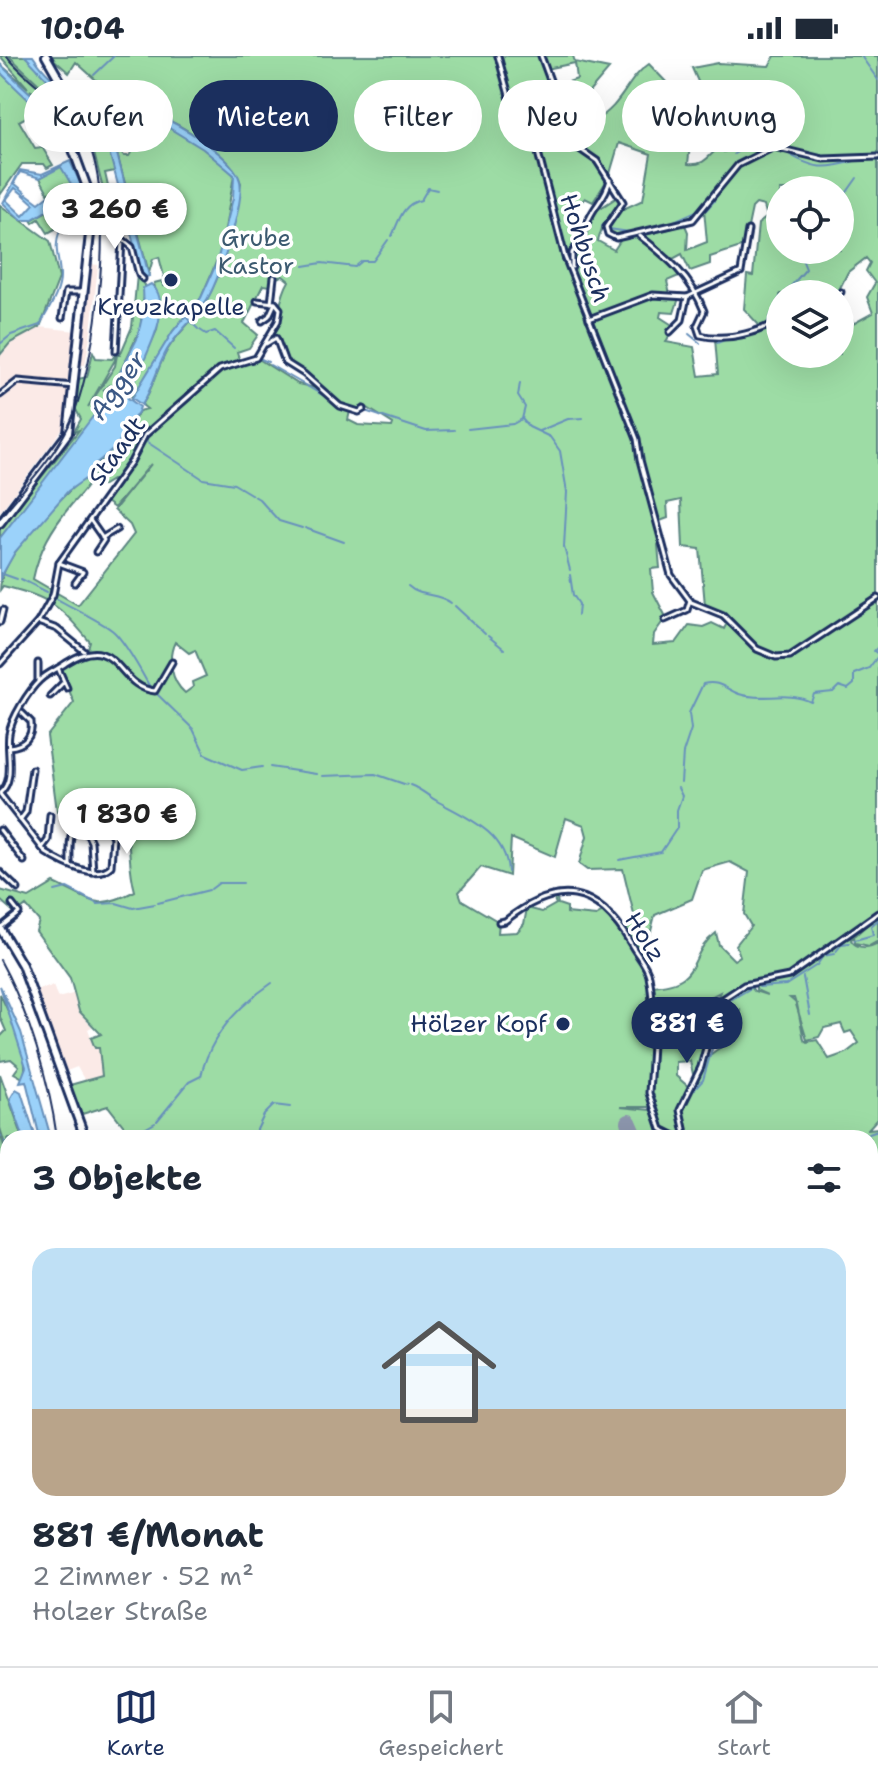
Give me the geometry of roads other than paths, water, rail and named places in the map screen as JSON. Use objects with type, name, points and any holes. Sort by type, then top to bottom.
[{"type":"main road","points":[[0,523],[68,433],[92,214],[90,196],[64,125],[63,99],[57,72],[46,56]]},
{"type":"main road","points":[[0,928],[22,965],[82,1130]]},
{"type":"street","name":"Hohbusch","points":[[498,56],[510,99],[534,137],[565,257],[637,439],[660,527],[664,559],[690,600]]},
{"type":"street","points":[[541,56],[574,145],[597,161],[623,202],[606,227],[608,234],[616,238],[693,220],[738,165],[762,152]]},
{"type":"street","points":[[796,152],[823,159],[878,157]]},
{"type":"street","points":[[571,268],[572,253],[582,242],[589,219],[607,195],[610,180]]},
{"type":"street","points":[[90,196],[102,191],[108,193],[111,230],[132,247],[139,275],[143,279]]},
{"type":"street","points":[[589,319],[653,295],[687,297],[741,272],[748,230]]},
{"type":"street","points":[[639,235],[667,255],[697,291],[704,311],[697,326],[700,335],[714,338],[739,336],[766,326]]},
{"type":"street","points":[[116,351],[122,240]]},
{"type":"street","points":[[262,321],[269,316],[273,303],[274,277]]},
{"type":"street","points":[[62,318],[66,292],[84,292]]},
{"type":"street","points":[[670,332],[682,320],[687,297]]},
{"type":"street","points":[[257,301],[273,303],[280,309],[266,344]]},
{"type":"street","points":[[266,344],[276,338],[285,362],[304,374],[340,406],[359,412],[364,409]]},
{"type":"street","name":"Staadt","points":[[0,664],[38,622],[48,604],[59,563],[131,462],[145,435],[220,369],[256,358],[266,344]]},
{"type":"street","points":[[0,395],[18,381],[74,386]]},
{"type":"street","points":[[90,520],[103,539]]},
{"type":"street","points":[[96,552],[107,534],[117,529]]},
{"type":"street","points":[[59,563],[83,572],[75,583]]},
{"type":"street","points":[[665,620],[687,610],[690,600],[723,615],[757,649],[784,658],[878,598]]},
{"type":"street","points":[[0,622],[3,610]]},
{"type":"street","points":[[38,622],[57,629],[85,652],[105,655],[140,686],[152,692],[157,691],[172,662]]},
{"type":"street","points":[[70,864],[70,835],[80,818],[89,814],[101,817],[113,837],[111,866],[106,871],[93,872],[70,864],[56,859],[42,848],[0,794],[7,784],[10,727],[38,681],[85,652]]},
{"type":"street","points":[[38,663],[38,681]]},
{"type":"street","points":[[58,668],[67,688]]},
{"type":"street","points":[[50,696],[64,682]]},
{"type":"street","points":[[9,747],[23,743],[30,733],[31,722],[20,712]]},
{"type":"street","points":[[20,820],[26,812],[32,769]]},
{"type":"street","points":[[42,848],[48,840],[50,815]]},
{"type":"street","points":[[80,818],[91,842],[93,872]]},
{"type":"street","points":[[0,830],[24,861]]},
{"type":"street","points":[[0,872],[18,889]]},
{"type":"street","name":"Holz","points":[[499,922],[537,900],[560,893],[588,898],[617,922],[650,977],[649,1093],[663,1130]]},
{"type":"street","points":[[0,928],[19,913],[12,904]]},
{"type":"street","points":[[684,1130],[680,1110],[701,1067],[711,1029],[712,1006],[744,985],[789,976],[878,913]]},
{"type":"water","points":[[25,56],[33,56],[54,80],[48,80]]},
{"type":"water","points":[[0,64],[24,87],[24,95],[0,72]]},
{"type":"water","points":[[173,123],[189,133],[189,140],[173,131]]},
{"type":"water","points":[[109,152],[117,152],[149,276],[143,278]]},
{"type":"water","points":[[207,152],[217,152],[236,172],[240,181],[235,224],[205,303],[167,350],[142,405],[132,398],[173,331],[201,298],[217,262],[233,198],[234,175]]},
{"type":"water","points":[[70,161],[88,200],[89,213],[59,231],[87,211],[61,167],[40,178],[20,172],[14,183],[25,192],[24,195],[15,188],[6,200],[23,216],[34,204],[25,196],[27,194],[39,203],[49,195],[59,213],[53,207],[31,220],[21,220],[3,203],[20,170],[42,174]]},
{"type":"water","name":"Agger","points":[[151,284],[159,295],[161,308],[153,340],[128,398],[140,407],[138,412],[115,448],[93,466],[88,477],[68,491],[15,552],[0,579],[0,538],[107,398],[137,339],[144,309],[143,288]]},
{"type":"water","points":[[0,986],[21,1032],[49,1130],[38,1130],[26,1081],[20,1082],[26,1067]]},
{"type":"water","points":[[16,1089],[21,1092],[33,1130],[21,1130],[10,1099]]},
{"type":"waterway","points":[[94,75],[114,56]]},
{"type":"waterway","points":[[861,56],[878,80]]},
{"type":"waterway","points":[[786,152],[804,162],[821,166],[862,159]]},
{"type":"waterway","points":[[854,182],[857,178]]},
{"type":"waterway","points":[[392,236],[405,209],[421,200],[428,188],[437,190]]},
{"type":"waterway","points":[[706,210],[714,201]]},
{"type":"waterway","points":[[663,226],[701,209]]},
{"type":"waterway","points":[[609,229],[629,232],[657,227]]},
{"type":"waterway","points":[[0,344],[11,335],[40,325],[50,307],[60,281],[57,247],[60,230]]},
{"type":"waterway","points":[[304,266],[322,263],[355,267],[362,261],[373,261],[388,240]]},
{"type":"waterway","points":[[796,280],[806,269],[804,264]]},
{"type":"waterway","points":[[187,318],[198,329]]},
{"type":"waterway","points":[[200,330],[206,334],[215,331],[234,348]]},
{"type":"waterway","points":[[745,336],[762,330]]},
{"type":"waterway","points":[[689,334],[700,343]]},
{"type":"waterway","points":[[717,343],[727,339]]},
{"type":"waterway","points":[[261,359],[268,362]]},
{"type":"waterway","points":[[270,365],[331,400]]},
{"type":"waterway","points":[[520,383],[518,396],[525,407],[522,419]]},
{"type":"waterway","points":[[338,402],[347,407]]},
{"type":"waterway","points":[[365,411],[426,431],[454,430]]},
{"type":"waterway","points":[[539,431],[568,419],[583,418]]},
{"type":"waterway","points":[[468,429],[513,424],[522,419],[529,427],[550,437],[560,451],[567,492],[564,547],[570,570]]},
{"type":"waterway","points":[[125,431],[140,440]]},
{"type":"waterway","points":[[147,442],[203,479],[234,484],[259,499],[279,521],[302,528]]},
{"type":"waterway","points":[[305,528],[344,542]]},
{"type":"waterway","points":[[0,573],[17,579]]},
{"type":"waterway","points":[[570,575],[573,595],[579,604],[578,615]]},
{"type":"waterway","points":[[21,579],[47,592]]},
{"type":"waterway","points":[[408,586],[451,603]]},
{"type":"waterway","points":[[57,599],[113,631],[151,689]]},
{"type":"waterway","points":[[455,606],[485,634]]},
{"type":"waterway","points":[[488,636],[504,649]]},
{"type":"waterway","points":[[878,647],[874,651],[878,654]]},
{"type":"waterway","points":[[681,783],[683,753],[691,729],[689,713],[703,684],[718,684],[748,696],[793,697],[811,702],[814,694],[833,692],[839,686],[848,689],[854,684],[854,674],[869,668],[878,656]]},
{"type":"waterway","points":[[156,693],[193,729],[205,754],[242,770],[262,767]]},
{"type":"waterway","points":[[270,767],[316,774]]},
{"type":"waterway","points":[[322,776],[375,774],[407,785]]},
{"type":"waterway","points":[[410,785],[483,828],[501,847],[508,872]]},
{"type":"waterway","points":[[619,860],[661,852],[677,828],[677,810],[682,796],[678,788]]},
{"type":"waterway","points":[[211,889],[219,883],[243,883]]},
{"type":"waterway","points":[[55,891],[67,888],[98,904],[116,903],[133,908],[155,904]]},
{"type":"waterway","points":[[158,903],[209,890]]},
{"type":"waterway","points":[[855,940],[873,935],[871,926],[878,920]]},
{"type":"waterway","points":[[759,987],[786,985],[817,965],[823,956],[834,954],[842,944],[849,943]]},
{"type":"waterway","points":[[803,977],[810,1015]]},
{"type":"waterway","points":[[157,1121],[189,1082],[201,1076],[211,1047],[227,1023],[248,1001],[272,983]]},
{"type":"waterway","points":[[722,1020],[722,1005],[751,988]]},
{"type":"waterway","points":[[715,1039],[722,1027]]},
{"type":"waterway","points":[[693,1091],[703,1080],[714,1042]]},
{"type":"waterway","points":[[685,1096],[687,1092]]},
{"type":"waterway","points":[[257,1130],[264,1115],[274,1105],[290,1107]]},
{"type":"waterway","points":[[143,1130],[155,1123]]},
{"type":"railway","points":[[0,518],[55,450],[69,425],[88,362],[95,322],[102,236],[94,161],[84,134],[58,102],[7,56]]},
{"type":"railway","points":[[0,960],[20,1002],[36,1047],[56,1130]]},
{"type":"place","name":"Kreuzkapelle","points":[[171,280]]},
{"type":"place","name":"Hölzer Kopf","points":[[563,1024]]},
{"type":"park label","name":"Grube Kastor","points":[[256,252]]}]
